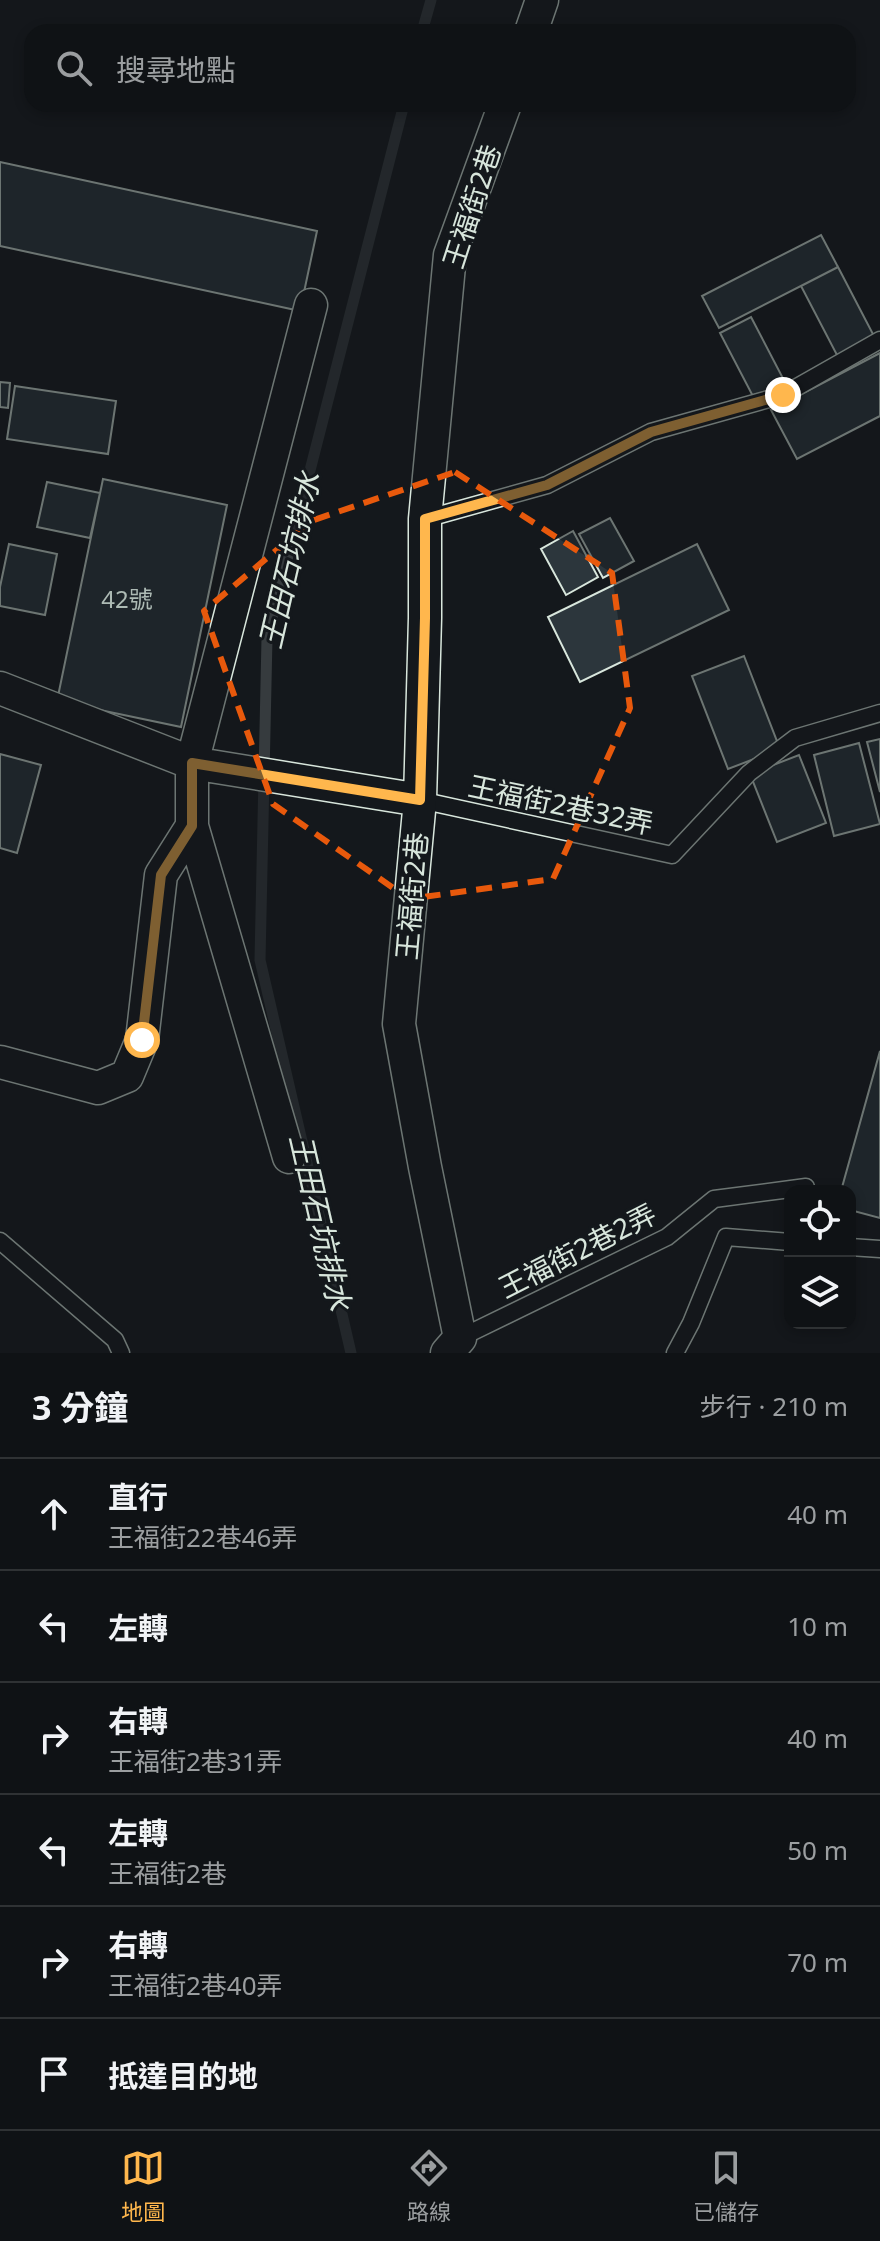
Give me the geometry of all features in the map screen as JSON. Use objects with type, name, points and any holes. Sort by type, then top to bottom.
[{"type":"street","points":[[534,24],[542,0]]},
{"type":"street","name":"王福街2巷","points":[[454,1345],[399,1024],[420,800],[425,519],[450,255],[502,112]]},
{"type":"street","points":[[289,1157],[192,826],[192,763],[311,305]]},
{"type":"street","points":[[0,688],[192,763],[420,800]]},
{"type":"street","points":[[0,1062],[98,1088],[127,1076],[142,1040],[161,875],[192,826]]},
{"type":"lane","points":[[425,519],[547,485],[651,432],[783,395],[880,340]]},
{"type":"lane","name":"王福街2巷32弄","points":[[420,800],[672,855],[749,773],[795,738],[880,713]]},
{"type":"lane","name":"王福街2巷2弄","points":[[454,1345],[667,1237],[714,1199],[784,1190]]},
{"type":"lane","points":[[675,1353],[691,1323],[726,1237],[784,1242]]},
{"type":"lane","points":[[0,1241],[115,1340],[121,1353]]},
{"type":"lane","points":[[856,1247],[880,1249]]},
{"type":"highlighted area","points":[[455,472],[612,573],[630,708],[553,879],[409,899],[273,804],[204,611],[311,521]]},
{"type":"building","points":[[0,162],[317,231],[300,311],[0,246]]},
{"type":"building","points":[[821,235],[838,267],[719,328],[702,296]]},
{"type":"building","points":[[838,267],[875,338],[838,357],[801,286]]},
{"type":"building","points":[[751,317],[788,388],[757,404],[720,333]]},
{"type":"building","points":[[880,353],[880,416],[797,459],[771,410]]},
{"type":"building","points":[[0,382],[10,383],[8,408],[0,407]]},
{"type":"building","points":[[15,386],[116,401],[108,454],[7,439]]},
{"type":"building","points":[[103,479],[227,505],[181,727],[57,701]]},
{"type":"building","points":[[47,482],[100,493],[90,538],[37,527]]},
{"type":"building","points":[[610,518],[634,561],[603,578],[579,534]]},
{"type":"building","points":[[573,531],[598,577],[566,595],[541,549]]},
{"type":"building","points":[[9,544],[57,554],[45,615],[0,606],[0,587]]},
{"type":"building","points":[[697,544],[729,610],[580,682],[548,617]]},
{"type":"building","points":[[744,656],[780,749],[728,769],[692,676]]},
{"type":"building","points":[[880,739],[880,792],[867,742]]},
{"type":"building","points":[[859,743],[880,824],[834,836],[814,755]]},
{"type":"building","points":[[0,754],[41,765],[17,853],[0,848]]},
{"type":"building","points":[[799,755],[826,823],[777,842],[750,774]]},
{"type":"building","points":[[880,1051],[880,1218],[856,1212],[856,1185],[843,1185]]},
{"type":"waterway","name":"王田石坑排水","points":[[424,24],[431,0]]},
{"type":"waterway","name":"王田石坑排水","points":[[351,1353],[260,960],[267,638],[402,112]]},
{"type":"route","points":[[142,1040],[161,875],[192,826],[192,763],[420,800],[425,519],[547,485],[651,432],[783,395]]}]
